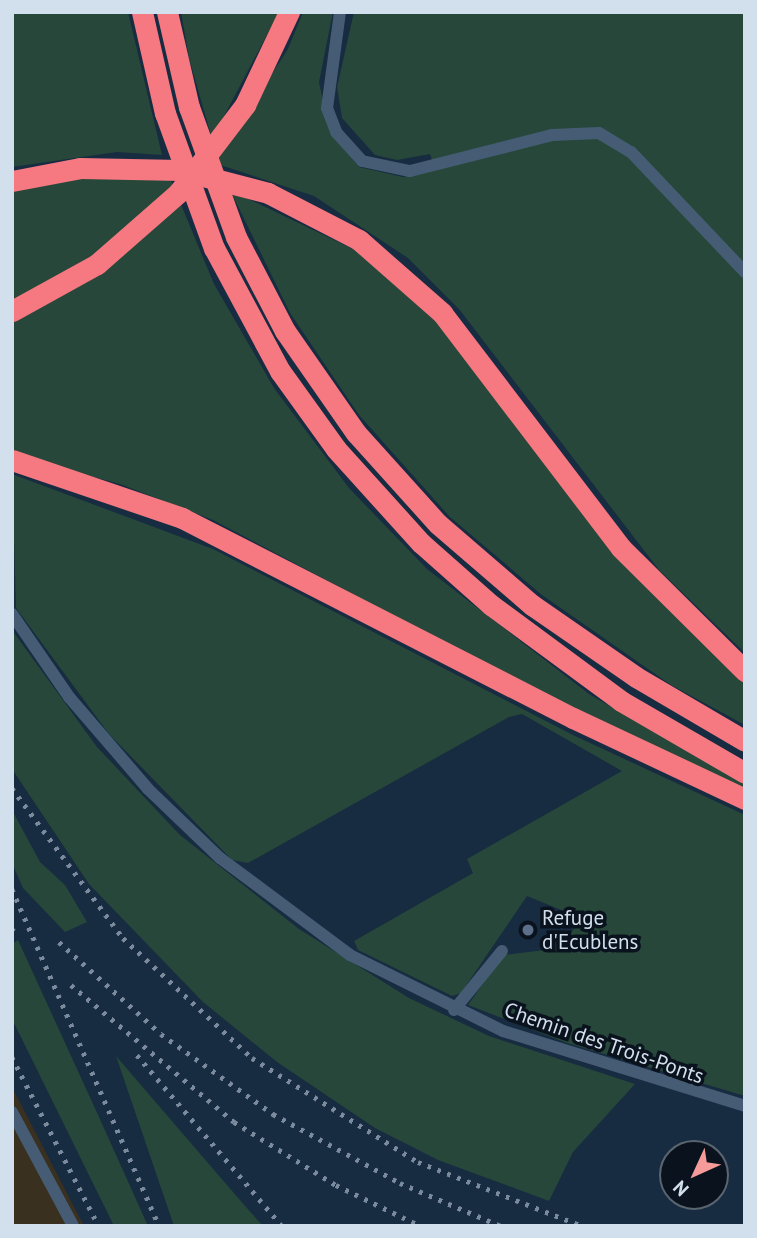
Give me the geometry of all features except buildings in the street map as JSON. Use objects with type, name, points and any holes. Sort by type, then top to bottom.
[{"type":"highway","points":[[142,12],[164,113],[214,248],[275,362],[336,449],[421,543],[491,605],[621,701],[745,773]]},
{"type":"highway","points":[[167,12],[189,107],[236,237],[285,331],[356,433],[438,524],[524,599],[636,677],[745,740]]},
{"type":"highway","points":[[12,311],[97,264],[151,220],[202,165],[258,83],[289,12]]},
{"type":"highway","points":[[12,181],[134,166],[210,176],[268,193],[359,240],[425,296],[621,548],[745,671]]},
{"type":"highway","points":[[12,460],[182,518],[584,724],[745,799]]},
{"type":"street","points":[[340,12],[327,108],[336,132],[362,161],[410,171],[544,137],[599,133],[631,152],[745,272]]},
{"type":"street","name":"Chemin des Trois-Ponts","points":[[12,614],[104,740],[220,858],[350,955],[454,1010],[567,1052],[745,1106]]},
{"type":"street","points":[[454,1010],[502,951]]},
{"type":"street","points":[[12,1112],[73,1226]]},
{"type":"shaded area","points":[[12,1087],[84,1226],[12,1226]]},
{"type":"green space","points":[[12,12],[128,12],[162,155],[117,152],[12,167]]},
{"type":"green space","points":[[181,12],[279,12],[212,139],[189,58]]},
{"type":"green space","points":[[303,12],[333,12],[319,82],[330,133],[359,167],[403,177],[435,169],[430,154],[397,160],[375,155],[342,118],[337,87],[354,12],[745,12],[745,653],[659,570],[459,309],[408,258],[314,196],[214,163],[288,49]]},
{"type":"green space","points":[[129,176],[170,178],[214,284],[274,388],[349,488],[427,569],[589,694],[745,784],[745,790],[517,681],[213,520],[120,484],[12,455],[12,191],[70,179]]},
{"type":"green space","points":[[230,190],[357,251],[445,330],[624,565],[745,682],[745,725],[671,685],[542,595],[450,517],[359,415],[290,313]]},
{"type":"green space","points":[[12,474],[213,549],[575,736],[745,815],[745,1096],[567,1043],[468,1005],[503,955],[561,948],[581,918],[527,896],[461,993],[452,996],[358,950],[354,941],[473,873],[467,859],[622,771],[522,714],[509,717],[248,863],[232,860],[109,734],[16,608]]},
{"type":"green space","points":[[12,630],[97,747],[180,835],[299,929],[409,998],[489,1036],[635,1084],[573,1152],[549,1201],[438,1160],[375,1128],[277,1062],[203,1002],[89,884],[12,769]]},
{"type":"green space","points":[[12,810],[40,862],[65,885],[87,922],[65,932],[23,888],[12,863]]},
{"type":"green space","points":[[18,940],[148,1226],[114,1226],[12,1019],[12,944]]},
{"type":"green space","points":[[116,1056],[239,1199],[263,1226],[174,1226]]},
{"type":"railway","points":[[12,788],[123,938],[252,1058],[418,1162],[582,1226]]},
{"type":"railway","points":[[12,889],[159,1226]]},
{"type":"railway","points":[[59,942],[161,1034],[273,1114],[400,1183],[501,1226]]},
{"type":"railway","points":[[71,985],[234,1122],[336,1185],[421,1226]]},
{"type":"railway","points":[[137,1055],[282,1226]]},
{"type":"railway","points":[[12,1057],[99,1226]]},
{"type":"place","name":"Refuge d'Ecublens","points":[[528,930]]}]
